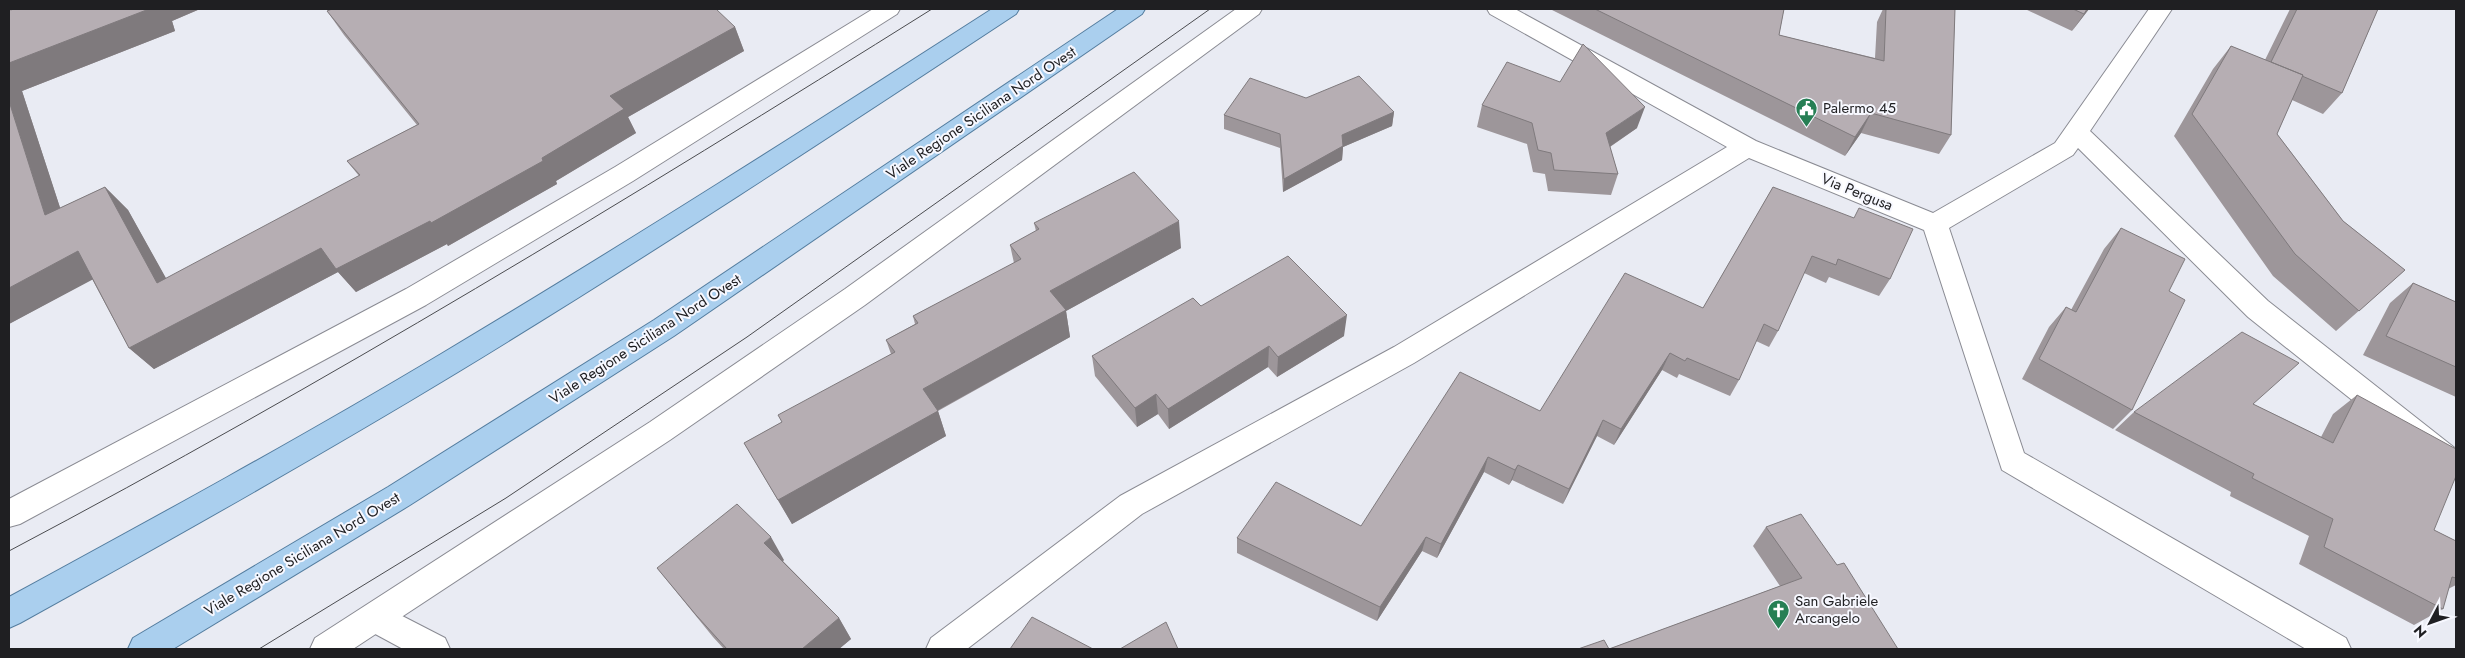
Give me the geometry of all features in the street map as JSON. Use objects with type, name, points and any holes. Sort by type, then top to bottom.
[{"type":"main road","points":[[9,613],[182,518],[368,411],[609,265],[1008,9]]},
{"type":"main road","name":"Viale Regione Siciliana Nord Ovest","points":[[144,649],[399,496],[647,339],[1134,9]]},
{"type":"street","points":[[9,514],[416,297],[624,174],[889,9]]},
{"type":"street","points":[[326,649],[377,618],[660,431],[855,297],[1251,9]]},
{"type":"street","name":"Via Pergusa","points":[[1498,9],[1747,147],[1935,224]]},
{"type":"street","points":[[2161,9],[2064,149],[1935,224],[2012,461],[2335,649]]},
{"type":"street","points":[[2076,132],[2258,308],[2456,464]]},
{"type":"street","points":[[942,649],[1131,505],[1404,355],[1747,147]]},
{"type":"street","points":[[377,618],[434,649]]},
{"type":"building","points":[[9,9],[11,10],[149,9],[9,63]]},
{"type":"building","points":[[332,9],[716,9],[735,27],[610,96],[624,109],[542,158],[543,161],[431,223],[430,221],[336,269],[321,248],[129,348],[78,251],[9,288],[9,101],[45,215],[105,187],[157,283],[360,175],[347,161],[419,124],[327,11]]},
{"type":"building","points":[[1595,9],[1784,9],[1779,35],[1884,61],[1886,9],[1955,9],[1951,135],[1871,113],[1855,137]]},
{"type":"building","points":[[2073,9],[2087,9],[2084,14]]},
{"type":"building","points":[[2297,9],[2378,9],[2342,93],[2271,62]]},
{"type":"building","points":[[1583,44],[1645,107],[1606,133],[1618,174],[1554,170],[1551,153],[1538,150],[1532,123],[1482,105],[1507,62],[1560,82]]},
{"type":"building","points":[[2231,46],[2303,75],[2277,134],[2343,221],[2405,270],[2359,311],[2295,254],[2192,114]]},
{"type":"building","points":[[1359,76],[1394,112],[1342,135],[1343,146],[1284,179],[1280,134],[1224,115],[1250,78],[1306,98]]},
{"type":"building","points":[[1134,172],[1179,221],[1050,291],[1066,310],[923,389],[938,411],[778,500],[744,443],[782,422],[778,415],[895,352],[886,340],[918,323],[913,316],[1021,259],[1010,245],[1039,229],[1034,223]]},
{"type":"building","points":[[1773,187],[1854,218],[1859,208],[1913,229],[1890,279],[1838,259],[1836,265],[1812,256],[1778,331],[1764,324],[1739,380],[1687,358],[1685,361],[1670,353],[1621,429],[1603,420],[1569,489],[1518,465],[1515,470],[1488,457],[1441,544],[1426,537],[1380,607],[1237,538],[1276,482],[1361,526],[1460,372],[1540,411],[1625,273],[1703,308]]},
{"type":"building","points":[[2121,228],[2185,259],[2169,291],[2185,300],[2132,410],[2039,359],[2066,307],[2076,312]]},
{"type":"building","points":[[1288,256],[1347,315],[1278,357],[1269,346],[1168,409],[1156,394],[1135,408],[1092,356],[1193,298],[1201,306]]},
{"type":"building","points":[[2413,283],[2456,302],[2456,367],[2386,336]]},
{"type":"building","points":[[2242,332],[2299,363],[2253,404],[2333,443],[2357,395],[2456,449],[2456,476],[2434,530],[2456,541],[2456,578],[2452,577],[2443,609],[2324,547],[2333,519],[2252,478],[2254,474],[2134,412]]},
{"type":"building","points":[[737,504],[771,537],[764,543],[839,618],[802,649],[727,649],[657,568]]},
{"type":"building","points":[[1801,514],[1837,565],[1844,563],[1898,649],[1609,649],[1802,578],[1766,527]]},
{"type":"building","points":[[1032,617],[1093,649],[1010,649]]},
{"type":"building","points":[[1166,622],[1178,649],[1120,649]]},
{"type":"building","points":[[1604,640],[1609,649],[1578,649]]},
{"type":"tram line","points":[[9,551],[244,423],[475,289],[932,9]]},
{"type":"tram line","points":[[259,649],[506,498],[747,337],[1210,9]]},
{"type":"place","name":"Palermo 45","points":[[1807,127]]},
{"type":"place","name":"San Gabriele Arcangelo","points":[[1779,629]]}]
